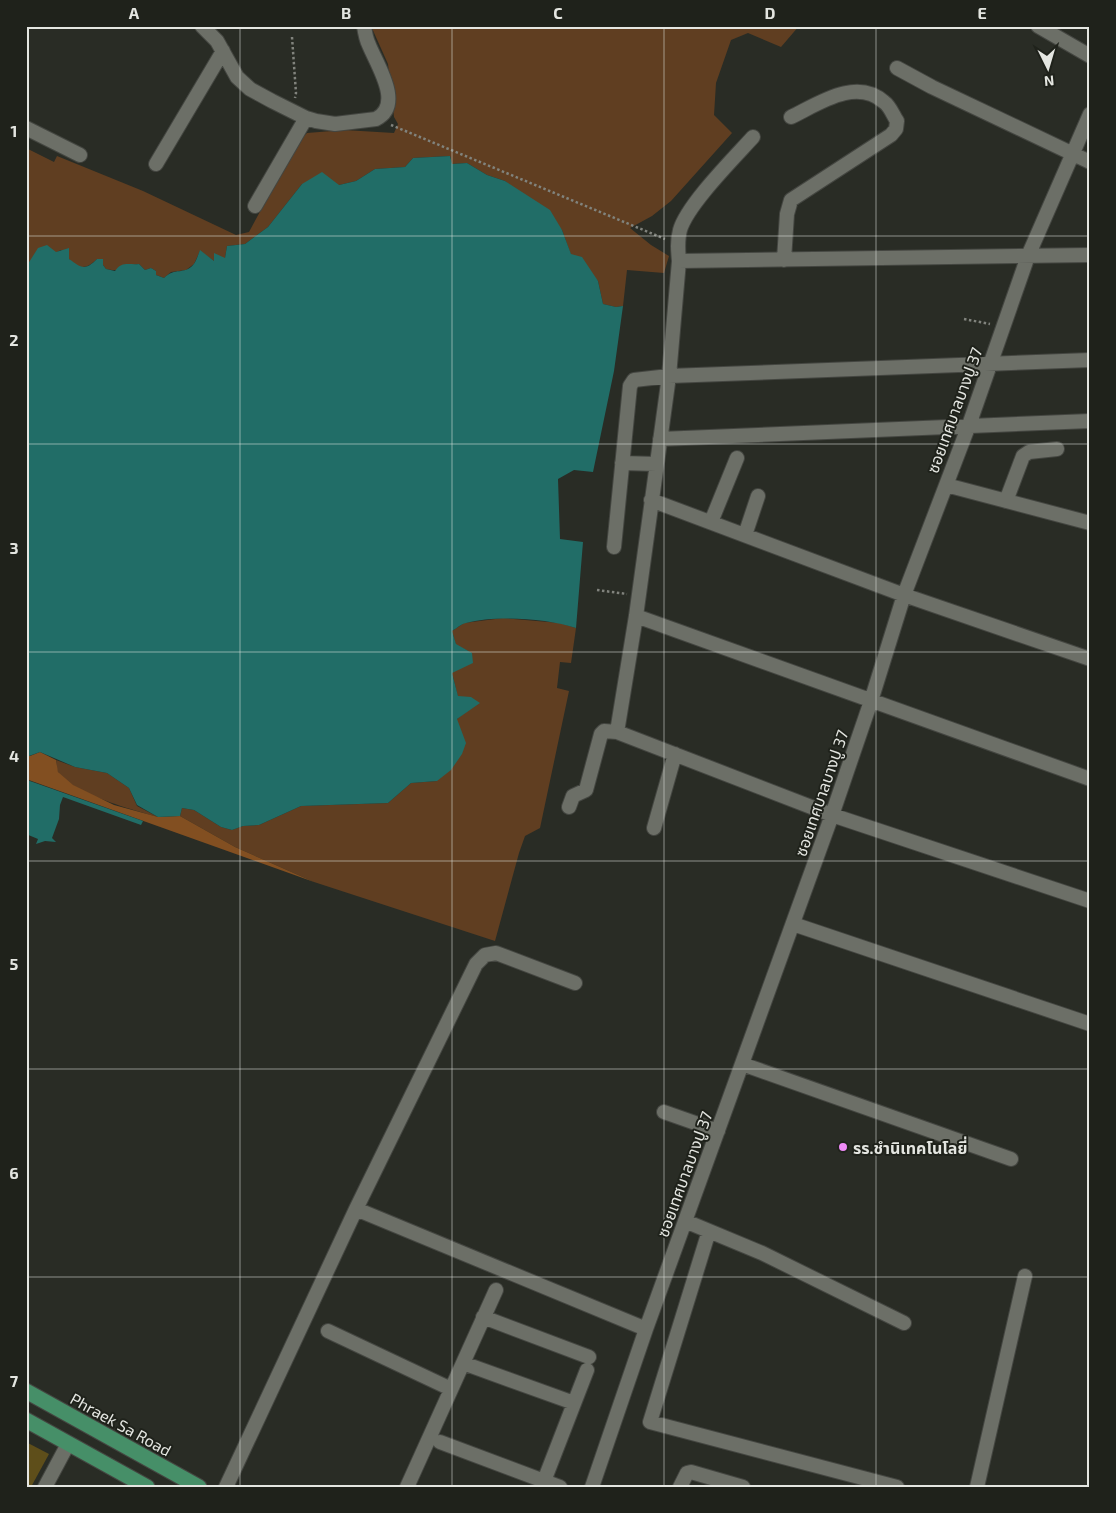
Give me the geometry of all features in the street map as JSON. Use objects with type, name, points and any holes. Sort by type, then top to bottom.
[{"type":"main road","name":"Phraek Sa Road","points":[[26,1392],[199,1487]]},
{"type":"main road","points":[[26,1420],[147,1487]]},
{"type":"street","points":[[202,26],[217,41],[237,77],[250,89],[306,118],[335,124],[376,119],[381,117],[387,110],[389,102],[387,88],[367,43],[364,26]]},
{"type":"street","points":[[1038,26],[1090,56]]},
{"type":"street","points":[[156,164],[223,51]]},
{"type":"street","points":[[897,68],[932,87],[1090,162]]},
{"type":"street","points":[[784,260],[787,214],[791,200],[891,135],[896,129],[897,121],[885,102],[869,93],[858,91],[843,92],[791,117]]},
{"type":"street","name":"ซอยเทศบาลบางปู 37","points":[[592,1487],[646,1329],[832,814],[871,701],[904,595],[968,425],[1028,256],[1090,114]]},
{"type":"street","points":[[255,206],[306,118]]},
{"type":"street","points":[[26,128],[80,155]]},
{"type":"street","points":[[617,732],[636,616],[669,376],[679,261],[677,245],[680,229],[696,202],[753,137]]},
{"type":"street","points":[[679,261],[1090,255]]},
{"type":"street","points":[[614,548],[630,386],[634,380],[669,376],[1090,360]]},
{"type":"street","points":[[660,439],[1090,421]]},
{"type":"street","points":[[1006,501],[1023,456],[1029,452],[1057,449]]},
{"type":"street","points":[[710,522],[738,458]]},
{"type":"street","points":[[622,463],[656,464]]},
{"type":"street","points":[[946,485],[1090,523]]},
{"type":"street","points":[[745,535],[758,496]]},
{"type":"street","points":[[651,500],[904,595],[1090,659]]},
{"type":"street","points":[[636,616],[1090,779]]},
{"type":"street","points":[[569,807],[573,796],[586,790],[601,734],[604,732],[617,732],[832,814],[1090,901]]},
{"type":"street","points":[[654,828],[675,754]]},
{"type":"street","points":[[793,924],[1090,1024]]},
{"type":"street","points":[[226,1487],[356,1209],[476,964],[485,954],[496,953],[575,984]]},
{"type":"street","points":[[742,1064],[1011,1159]]},
{"type":"street","points":[[664,1112],[718,1131]]},
{"type":"street","points":[[356,1209],[646,1329]]},
{"type":"street","points":[[685,1221],[762,1253],[904,1323]]},
{"type":"street","points":[[709,1230],[650,1422],[897,1487]]},
{"type":"street","points":[[977,1487],[1025,1276]]},
{"type":"street","points":[[407,1487],[496,1290]]},
{"type":"street","points":[[483,1317],[588,1364],[544,1481]]},
{"type":"street","points":[[328,1331],[451,1389]]},
{"type":"street","points":[[463,1363],[574,1403]]},
{"type":"street","points":[[440,1442],[560,1487]]},
{"type":"street","points":[[45,1487],[68,1444]]},
{"type":"street","points":[[680,1487],[684,1476],[691,1472],[741,1486]]},
{"type":"path","points":[[285,108],[295,97],[296,93],[292,37]]},
{"type":"path","points":[[395,128],[450,148],[677,245]]},
{"type":"path","points":[[964,319],[1002,327]]},
{"type":"path","points":[[596,590],[639,595]]},
{"type":"shaded area","points":[[371,26],[799,26],[781,47],[748,33],[731,40],[716,83],[714,115],[732,133],[671,201],[652,216],[630,228],[651,245],[669,256],[664,273],[627,270],[623,306],[616,307],[603,304],[598,281],[571,255],[562,230],[505,181],[487,175],[467,163],[452,164],[450,156],[413,158],[405,167],[375,169],[356,181],[339,185],[302,184],[268,227],[245,244],[227,246],[225,258],[214,261],[200,251],[194,264],[186,270],[171,272],[164,278],[156,275],[156,271],[151,268],[145,270],[139,264],[111,270],[106,269],[103,265],[103,259],[97,259],[86,266],[78,266],[69,260],[61,250],[26,267],[26,148],[54,162],[57,156],[143,191],[236,235],[249,232],[296,144],[307,133],[344,130],[394,133],[398,124],[394,117],[388,64]]},
{"type":"shaded area","points":[[503,618],[560,623],[576,628],[571,663],[560,662],[557,688],[569,691],[540,828],[525,836],[495,941],[314,882],[235,847],[180,816],[182,808],[194,810],[221,827],[232,830],[243,826],[259,825],[301,806],[388,803],[411,783],[437,781],[457,719],[468,710],[471,697],[458,697],[452,673],[472,653],[456,645],[452,631],[464,623]]},
{"type":"shaded area","points":[[40,752],[56,760],[58,772],[73,785],[114,805],[158,817],[180,816],[235,847],[314,882],[26,779],[26,754],[30,756]]},
{"type":"shaded area","points":[[56,760],[75,767],[107,773],[129,788],[137,806],[158,817],[104,800],[75,787],[58,772]]},
{"type":"water","points":[[450,156],[452,164],[467,163],[487,175],[505,181],[550,210],[562,230],[571,254],[582,257],[598,281],[603,304],[616,307],[623,306],[614,371],[593,472],[574,470],[558,479],[560,539],[583,542],[576,628],[551,622],[506,618],[466,623],[452,631],[456,644],[472,653],[473,663],[452,673],[458,696],[471,697],[480,703],[457,719],[466,743],[462,754],[451,770],[437,781],[411,783],[388,803],[301,806],[259,825],[243,826],[232,830],[221,827],[194,810],[182,808],[180,816],[158,817],[137,805],[129,788],[107,773],[75,767],[40,752],[29,756],[26,754],[26,267],[38,248],[47,245],[56,252],[69,248],[69,259],[83,267],[89,266],[97,259],[103,259],[103,265],[106,269],[115,271],[120,266],[126,264],[139,264],[145,270],[151,268],[156,271],[156,275],[164,278],[172,273],[190,268],[200,250],[214,261],[214,253],[225,258],[227,246],[245,244],[268,227],[302,184],[322,172],[339,185],[356,181],[375,169],[405,167],[413,158]]},
{"type":"water","points":[[26,779],[143,821],[141,825],[63,797],[60,805],[59,819],[52,838],[56,842],[45,841],[36,844],[38,839],[26,834]]},
{"type":"building","points":[[26,1442],[49,1454],[31,1487],[26,1487]]},
{"type":"place","name":"รร.ชำนิเทคโนโลยี่","points":[[843,1147]]}]
